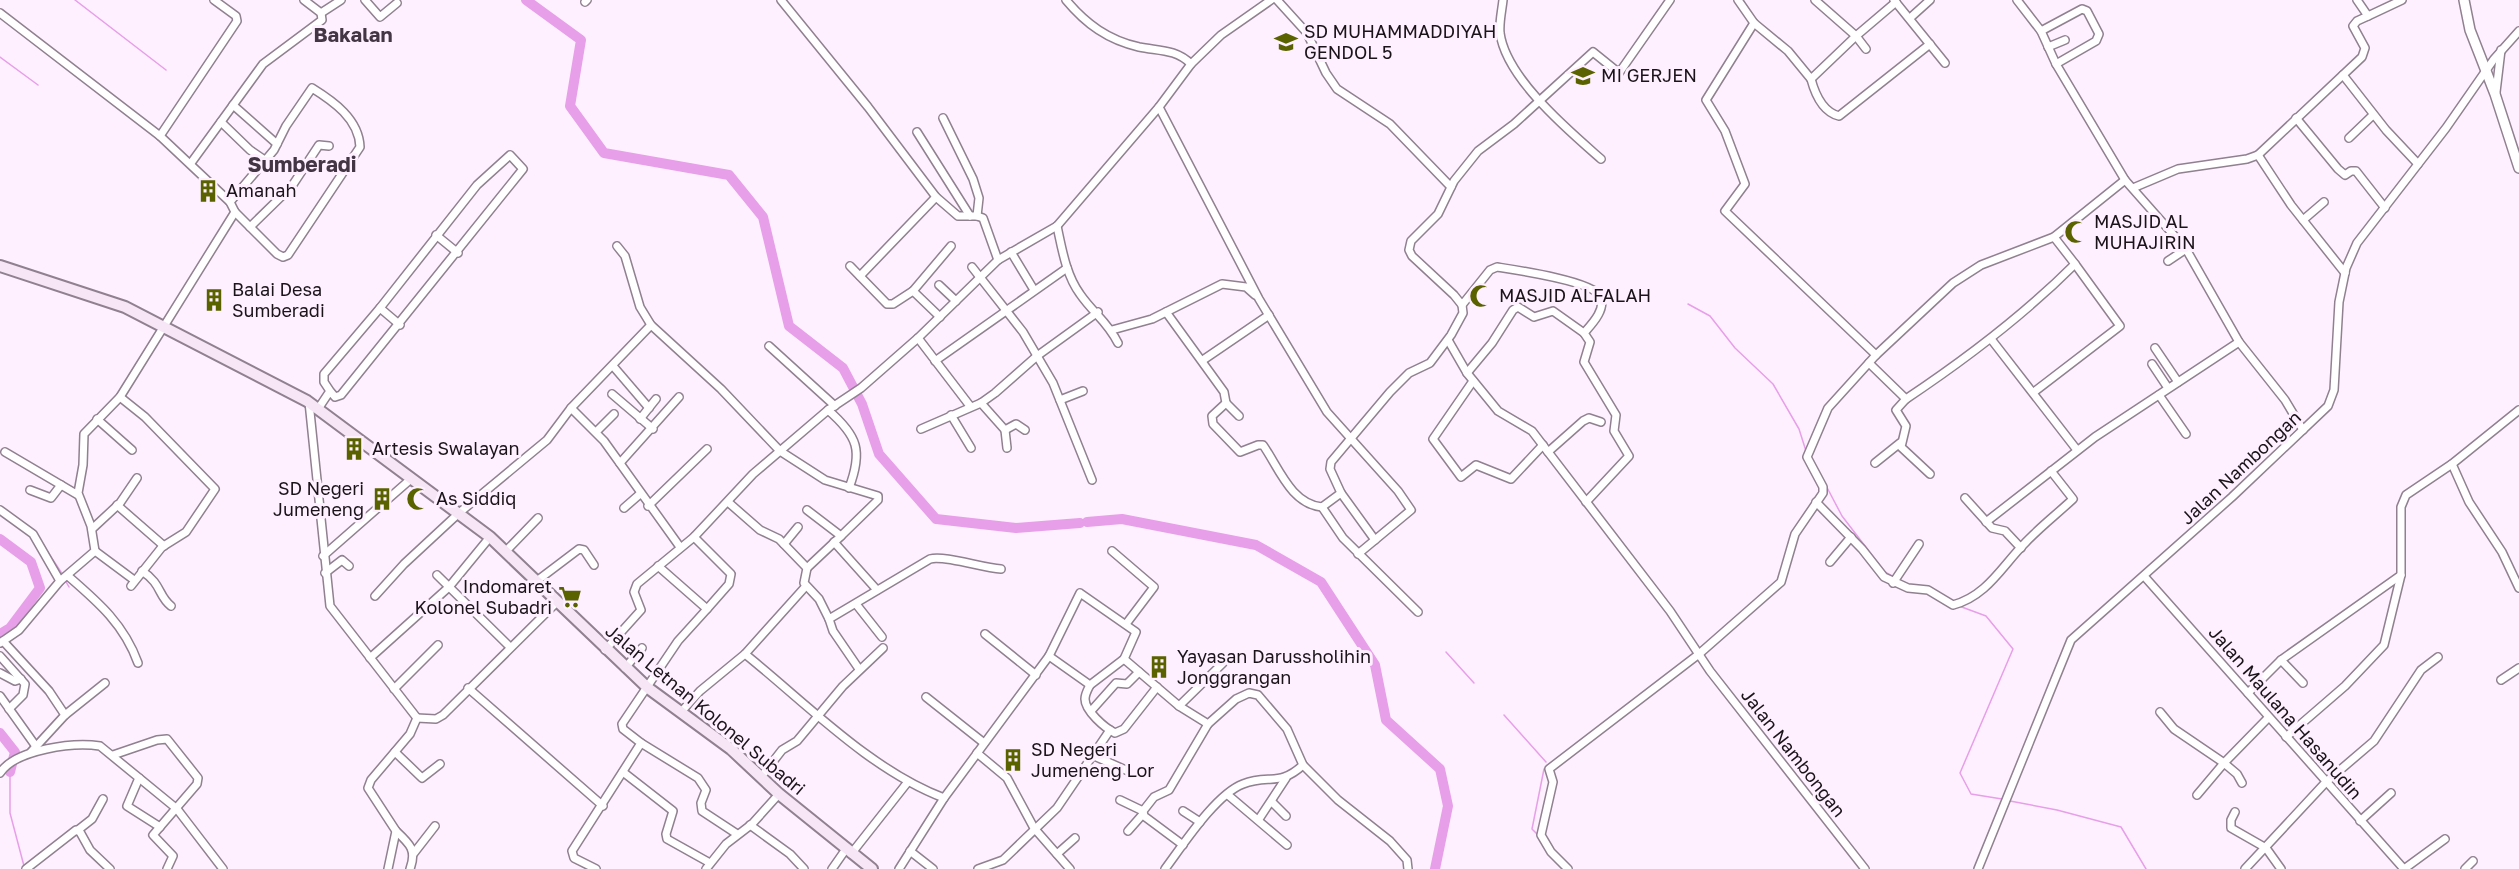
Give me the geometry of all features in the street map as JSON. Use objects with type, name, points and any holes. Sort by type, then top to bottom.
[{"type":"main road","name":"Jalan Letnan Kolonel Subadri","points":[[0,266],[126,307],[163,324],[313,405],[506,550],[625,668],[648,688],[731,749],[779,794],[872,869]]},
{"type":"street","points":[[160,136],[237,21],[236,16],[214,0]]},
{"type":"street","points":[[191,163],[263,64],[322,20],[321,13],[304,0]]},
{"type":"street","points":[[321,13],[340,0]]},
{"type":"street","points":[[365,0],[379,17],[397,3]]},
{"type":"street","points":[[780,0],[868,107],[936,197],[958,216],[983,218],[998,260]]},
{"type":"street","points":[[1066,0],[1104,35],[1134,45],[1175,53],[1191,64]]},
{"type":"street","points":[[605,650],[641,610],[634,589],[694,537],[753,474],[828,410],[861,388],[918,338],[998,260],[1057,226],[1159,107],[1191,64],[1221,35],[1271,0]]},
{"type":"street","points":[[1277,0],[1307,33],[1326,73],[1337,88],[1390,124],[1452,187]]},
{"type":"street","points":[[1503,0],[1500,32],[1504,49],[1539,101],[1601,159]]},
{"type":"street","points":[[1375,540],[1341,493],[1330,469],[1331,462],[1390,392],[1409,374],[1430,363],[1448,340],[1463,314],[1462,305],[1409,250],[1412,241],[1438,214],[1452,187],[1478,150],[1514,124],[1593,52],[1619,73],[1670,0]]},
{"type":"street","points":[[1738,0],[1754,22],[1788,51],[1811,80],[1822,103],[1832,114],[1839,116],[1930,44]]},
{"type":"street","points":[[1815,0],[1856,36],[1866,49]]},
{"type":"street","points":[[1910,18],[1930,0]]},
{"type":"street","points":[[2017,0],[2041,31],[2056,64],[2125,180],[2186,249],[2240,342],[2285,400],[2303,430]]},
{"type":"street","points":[[2357,0],[2368,16]]},
{"type":"street","points":[[2133,188],[2178,169],[2247,159],[2258,155],[2364,54],[2364,48],[2354,26],[2368,16],[2402,0]]},
{"type":"street","points":[[2463,0],[2470,30],[2495,94],[2518,165]]},
{"type":"street","points":[[1811,80],[1895,1],[1945,63]]},
{"type":"street","points":[[2041,31],[2082,9],[2088,11],[2099,34],[2096,41],[2056,64]]},
{"type":"street","points":[[0,13],[160,136],[191,163],[230,202],[235,212],[277,254],[283,257],[288,255],[360,147],[358,135],[339,106],[312,88],[266,161],[230,202]]},
{"type":"street","points":[[1754,22],[1706,100],[1725,131],[1745,184],[1725,211],[1876,355]]},
{"type":"street","name":"Jalan Nambongan","points":[[1978,869],[2068,644],[2322,413],[2334,390],[2339,302],[2345,273],[2357,243],[2418,164],[2485,70],[2519,31]]},
{"type":"street","points":[[2048,47],[2065,40]]},
{"type":"street","points":[[2495,94],[2501,50]]},
{"type":"street","points":[[2343,75],[2373,115],[2418,164]]},
{"type":"street","points":[[233,105],[277,144]]},
{"type":"street","points":[[1159,107],[1259,299],[1327,412],[1352,437],[1411,510],[1358,554]]},
{"type":"street","points":[[2349,138],[2373,115]]},
{"type":"street","points":[[943,118],[973,179],[979,198],[974,216]]},
{"type":"street","points":[[2296,118],[2338,169],[2345,175],[2353,170],[2356,171],[2385,208]]},
{"type":"street","points":[[221,122],[250,150],[266,161]]},
{"type":"street","points":[[917,132],[974,216]]},
{"type":"street","points":[[250,227],[292,186],[319,145],[329,147]]},
{"type":"street","points":[[510,155],[523,169],[400,325],[341,395],[335,397],[324,382],[324,374],[380,308],[436,235],[477,185],[510,155]]},
{"type":"street","points":[[2258,155],[2303,220],[2345,273]]},
{"type":"street","points":[[1568,869],[1551,852],[1541,835],[1553,782],[1550,769],[1699,654],[1781,582],[1796,534],[1823,487],[1808,462],[1809,451],[1824,413],[1876,355],[1965,274],[2054,237],[2125,180]]},
{"type":"street","points":[[860,276],[936,197]]},
{"type":"street","points":[[2303,220],[2324,202]]},
{"type":"street","points":[[120,398],[145,417],[215,489],[186,532],[164,546],[133,583],[95,551],[92,529],[78,495],[84,434],[120,398],[163,324],[235,212]]},
{"type":"street","points":[[1057,226],[1067,268],[1078,292],[1098,312],[1112,330],[1118,343]]},
{"type":"street","points":[[436,235],[458,253]]},
{"type":"street","points":[[2034,393],[2120,326],[2054,237]]},
{"type":"street","points":[[617,246],[625,256],[640,307],[651,325],[721,389],[780,451],[825,480],[875,493],[878,500],[807,568],[802,579],[819,599],[833,631],[859,669]]},
{"type":"street","points":[[850,266],[889,304],[913,291],[951,246]]},
{"type":"street","points":[[2168,261],[2186,249]]},
{"type":"street","points":[[1011,252],[1034,290]]},
{"type":"street","points":[[1875,463],[1900,443],[1906,426],[1896,410],[1906,399],[1991,339],[2075,264]]},
{"type":"street","points":[[972,267],[1007,311],[1037,356],[1060,400],[1092,480]]},
{"type":"street","points":[[1462,305],[1490,270],[1497,267],[1580,284],[1595,291],[1601,297],[1602,305],[1596,318],[1584,333]]},
{"type":"street","points":[[935,361],[1067,268]]},
{"type":"street","points":[[1112,330],[1152,319],[1222,284],[1246,287],[1259,299]]},
{"type":"street","points":[[939,285],[956,301]]},
{"type":"street","points":[[913,291],[940,317]]},
{"type":"street","points":[[1467,373],[1518,307],[1534,317],[1552,311],[1584,333],[1590,342],[1584,362],[1616,415],[1614,431],[1628,459],[1586,502]]},
{"type":"street","points":[[380,308],[400,325]]},
{"type":"street","points":[[921,429],[981,403],[1037,356],[1098,312]]},
{"type":"street","points":[[1166,312],[1203,360],[1224,392],[1226,403],[1239,416]]},
{"type":"street","points":[[1203,360],[1269,315]]},
{"type":"street","points":[[375,596],[404,564],[459,513],[541,446],[571,408],[651,325]]},
{"type":"street","points":[[918,338],[970,406]]},
{"type":"street","points":[[1991,339],[2077,450]]},
{"type":"street","name":"Jalan Nambongan","points":[[1448,340],[1467,373],[1498,411],[1528,427],[1545,448],[1670,611],[1699,654],[1865,869]]},
{"type":"street","points":[[1986,522],[2077,450],[2240,342]]},
{"type":"street","points":[[769,346],[835,406]]},
{"type":"street","points":[[2155,348],[2178,382]]},
{"type":"street","points":[[1869,363],[1906,399]]},
{"type":"street","points":[[2152,364],[2169,388]]},
{"type":"street","points":[[613,366],[649,408]]},
{"type":"street","points":[[1473,381],[1433,439],[1461,477],[1476,465],[1511,479],[1545,448],[1583,421],[1589,418],[1601,422]]},
{"type":"street","points":[[330,391],[313,405],[323,556],[330,606],[417,718],[436,719],[443,715],[557,602]]},
{"type":"street","points":[[1060,400],[1083,391]]},
{"type":"street","points":[[612,394],[652,429]]},
{"type":"street","points":[[2159,395],[2186,434]]},
{"type":"street","points":[[620,463],[679,397]]},
{"type":"street","points":[[640,419],[656,399]]},
{"type":"street","points":[[981,403],[1005,430],[1007,448]]},
{"type":"street","points":[[1226,403],[1210,420],[1240,452],[1258,445],[1263,446],[1296,497],[1312,506],[1322,507],[1341,493]]},
{"type":"street","points":[[571,408],[596,432],[680,547]]},
{"type":"street","points":[[828,410],[845,426],[858,454],[858,465],[849,488]]},
{"type":"street","points":[[2286,737],[2379,653],[2387,635],[2401,576],[2403,501],[2406,495],[2452,464],[2519,410]]},
{"type":"street","points":[[596,432],[614,414]]},
{"type":"street","points":[[951,415],[971,448]]},
{"type":"street","points":[[97,419],[132,450]]},
{"type":"street","points":[[1005,430],[1016,424],[1025,430]]},
{"type":"street","points":[[1900,443],[1906,453],[1930,474]]},
{"type":"street","points":[[648,506],[707,449]]},
{"type":"street","points":[[5,452],[78,495]]},
{"type":"street","points":[[2452,464],[2469,502],[2502,552],[2519,588]]},
{"type":"street","points":[[1816,502],[1851,537],[1879,573],[1893,583],[1928,590],[1953,605],[1966,602],[1982,590],[2021,548],[2073,499],[2050,471]]},
{"type":"street","points":[[92,529],[117,506],[137,478]]},
{"type":"street","points":[[323,556],[412,478]]},
{"type":"street","points":[[30,490],[51,498],[61,485]]},
{"type":"street","points":[[624,508],[640,494]]},
{"type":"street","points":[[1965,498],[1992,528],[2005,531],[2021,548]]},
{"type":"street","points":[[728,502],[760,530],[784,544],[807,568]]},
{"type":"street","points":[[117,506],[164,546]]},
{"type":"street","points":[[1322,507],[1339,533],[1358,554],[1418,612]]},
{"type":"street","points":[[0,510],[33,534],[64,578],[116,621],[131,644],[138,663]]},
{"type":"street","points":[[807,510],[841,536]]},
{"type":"street","points":[[506,550],[538,518]]},
{"type":"street","points":[[784,544],[798,527]]},
{"type":"street","points":[[370,658],[449,587],[490,537]]},
{"type":"street","points":[[694,537],[731,574],[729,584],[678,640],[622,724],[623,729],[641,743],[698,778],[706,790],[701,803],[702,811],[737,834]]},
{"type":"street","points":[[1830,562],[1851,537]]},
{"type":"street","points":[[834,542],[877,590]]},
{"type":"street","points":[[1893,583],[1919,544]]},
{"type":"street","points":[[538,580],[579,549],[584,550],[594,566]]},
{"type":"street","points":[[65,715],[49,691],[2,642],[19,630],[64,578],[95,551]]},
{"type":"street","points":[[1112,551],[1154,587],[1126,624]]},
{"type":"street","points":[[829,619],[924,562],[938,557],[976,567],[1001,569]]},
{"type":"street","points":[[325,573],[342,560],[349,566]]},
{"type":"street","points":[[658,566],[708,609]]},
{"type":"street","points":[[142,571],[160,587],[165,602],[171,606]]},
{"type":"street","points":[[437,575],[510,647]]},
{"type":"street","name":"Jalan Maulana Hasanudin","points":[[2144,576],[2400,867]]},
{"type":"street","points":[[2247,693],[2281,660],[2401,576]]},
{"type":"street","points":[[681,712],[700,692],[745,654],[806,586]]},
{"type":"street","points":[[899,869],[944,798],[1049,656],[1080,593],[1136,633],[1124,659],[1090,685],[1085,700],[1091,711],[1110,730],[1119,733],[1158,687]]},
{"type":"street","points":[[856,604],[882,637]]},
{"type":"street","points":[[985,634],[1036,675]]},
{"type":"street","points":[[394,689],[438,645]]},
{"type":"street","points":[[625,668],[642,648]]},
{"type":"street","points":[[760,777],[782,750],[797,741],[859,669],[883,648]]},
{"type":"street","points":[[745,654],[907,783],[944,798]]},
{"type":"street","points":[[0,656],[25,684],[23,695],[9,709]]},
{"type":"street","points":[[1049,656],[1090,685]]},
{"type":"street","points":[[2245,869],[2326,782],[2374,741],[2421,670],[2438,657]]},
{"type":"street","points":[[1124,659],[1179,705],[1208,724]]},
{"type":"street","points":[[2281,660],[2303,683]]},
{"type":"street","points":[[1179,705],[1223,663]]},
{"type":"street","points":[[2501,680],[2519,668]]},
{"type":"street","points":[[1091,711],[1116,683],[1127,684],[1139,672]]},
{"type":"street","points":[[0,673],[15,681],[21,678]]},
{"type":"street","points":[[0,772],[6,764],[33,749],[65,715],[105,683]]},
{"type":"street","points":[[468,688],[603,806]]},
{"type":"street","points":[[1128,831],[1152,798],[1169,790],[1208,724],[1226,705],[1249,693],[1255,694],[1287,729],[1303,765],[1338,800],[1390,841],[1409,863],[1408,869]]},
{"type":"street","points":[[0,696],[33,749]]},
{"type":"street","points":[[926,697],[984,742]]},
{"type":"street","points":[[2160,712],[2174,729],[2224,763],[2242,783]]},
{"type":"street","points":[[414,852],[396,831],[368,788],[371,780],[410,734],[417,718]]},
{"type":"street","points":[[2197,795],[2224,763],[2268,718]]},
{"type":"street","points":[[978,869],[1003,860],[1057,808],[1110,730]]},
{"type":"street","points":[[113,755],[157,740],[170,741],[198,778],[197,784],[154,833],[154,838],[174,858],[167,869]]},
{"type":"street","points":[[597,869],[574,858],[572,851],[603,806],[641,743]]},
{"type":"street","points":[[33,749],[89,744],[100,746],[177,809],[223,869]]},
{"type":"street","points":[[395,752],[422,778],[440,764]]},
{"type":"street","points":[[977,753],[1007,778],[1034,828],[1070,869]]},
{"type":"street","points":[[1092,755],[1128,771]]},
{"type":"street","points":[[0,756],[6,764]]},
{"type":"street","points":[[1259,819],[1286,778],[1303,765]]},
{"type":"street","points":[[624,772],[673,811],[666,834],[667,839],[708,866],[737,834],[750,825],[779,794]]},
{"type":"street","points":[[139,778],[127,806],[160,827]]},
{"type":"street","points":[[1165,869],[1200,822],[1228,795],[1244,784],[1286,778]]},
{"type":"street","points":[[832,869],[907,783]]},
{"type":"street","points":[[2360,821],[2391,794]]},
{"type":"street","points":[[1228,795],[1287,845]]},
{"type":"street","points":[[26,869],[81,828],[103,799]]},
{"type":"street","points":[[1120,800],[1143,812],[1183,845]]},
{"type":"street","points":[[1272,802],[1286,816]]},
{"type":"street","points":[[1183,811],[1200,822]]},
{"type":"street","points":[[2235,812],[2231,820],[2231,828],[2266,848],[2281,869]]},
{"type":"street","points":[[750,825],[790,854],[804,869]]},
{"type":"street","points":[[410,869],[414,852],[435,826]]},
{"type":"street","points":[[81,828],[90,850],[110,869]]},
{"type":"street","points":[[388,869],[396,831]]},
{"type":"street","points":[[1057,854],[1075,838]]},
{"type":"street","points":[[2400,867],[2445,839]]},
{"type":"street","points":[[910,851],[933,869]]},
{"type":"street","points":[[2465,869],[2473,861]]},
{"type":"waterway","points":[[75,0],[166,70]]},
{"type":"waterway","points":[[526,0],[581,40],[570,106],[604,153],[729,175],[763,217],[789,326],[843,368],[862,404],[879,454],[936,519],[1016,528],[1080,523]]},
{"type":"waterway","points":[[0,57],[38,85]]},
{"type":"waterway","points":[[1688,304],[1710,316],[1735,348],[1773,384],[1799,429],[1806,451]]},
{"type":"waterway","points":[[1822,478],[1842,516],[1885,572],[1894,577]]},
{"type":"waterway","points":[[1087,522],[1122,519],[1256,545],[1321,582],[1375,665],[1386,720],[1440,769],[1448,806],[1435,869]]},
{"type":"waterway","points":[[0,539],[31,562],[40,588],[10,628],[0,634]]},
{"type":"waterway","points":[[41,542],[63,575]]},
{"type":"waterway","points":[[65,580],[69,587]]},
{"type":"waterway","points":[[1959,606],[1986,616],[2013,649],[1960,773],[1971,794],[2002,799]]},
{"type":"waterway","points":[[1446,652],[1474,683]]},
{"type":"waterway","points":[[1504,715],[1546,762]]},
{"type":"waterway","points":[[0,733],[15,752],[10,772]]},
{"type":"waterway","points":[[1539,836],[1532,829],[1544,769]]},
{"type":"waterway","points":[[10,772],[10,813],[24,866]]},
{"type":"waterway","points":[[2010,801],[2057,810],[2121,827],[2146,869]]},
{"type":"place","name":"SD MUHAMMADDIYAH GENDOL 5","points":[[1286,42]]},
{"type":"place","name":"MI GERJEN","points":[[1583,76]]},
{"type":"place","name":"Amanah","points":[[208,191]]},
{"type":"place","name":"MASJID AL MUHAJIRIN","points":[[2076,232]]},
{"type":"place","name":"MASJID ALFALAH","points":[[1481,296]]},
{"type":"place","name":"Balai Desa Sumberadi","points":[[214,300]]},
{"type":"place","name":"Artesis Swalayan","points":[[354,449]]},
{"type":"place","name":"SD Negeri Jumeneng","points":[[382,499]]},
{"type":"place","name":"As Siddiq","points":[[418,499]]},
{"type":"place","name":"Indomaret Kolonel Subadri","points":[[570,597]]},
{"type":"place","name":"Yayasan Darussholihin Jonggrangan","points":[[1159,667]]},
{"type":"place","name":"SD Negeri Jumeneng Lor","points":[[1013,760]]},
{"type":"district","name":"Bakalan","points":[[353,35]]},
{"type":"district","name":"Sumberadi","points":[[302,165]]}]
